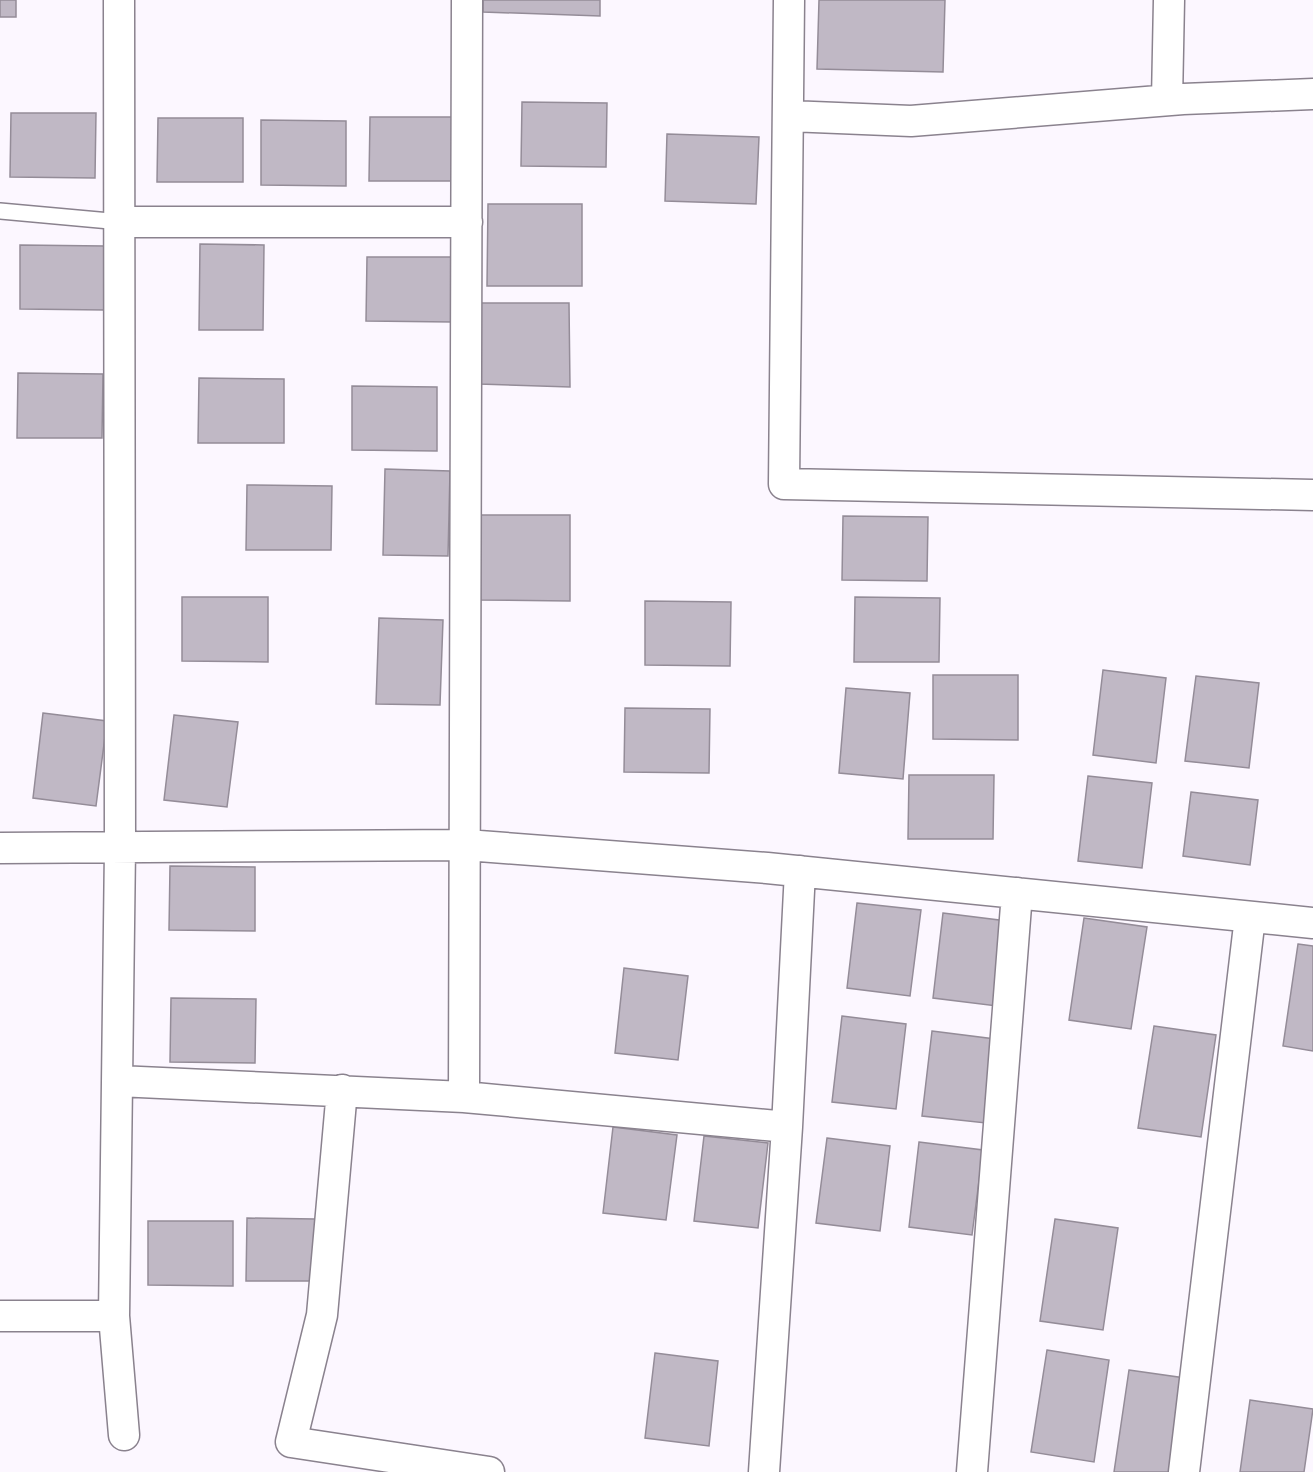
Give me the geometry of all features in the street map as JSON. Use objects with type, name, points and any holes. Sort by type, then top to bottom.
[{"type":"street","points":[[119,0],[120,848],[114,1316],[124,1435]]},
{"type":"street","points":[[464,1097],[467,0]]},
{"type":"street","points":[[789,0],[784,484],[1313,495]]},
{"type":"street","points":[[1167,100],[1168,0]]},
{"type":"street","points":[[789,116],[911,121],[1167,100],[1313,94]]},
{"type":"street","points":[[120,222],[467,222]]},
{"type":"street","points":[[0,848],[466,845],[800,871],[1313,923]]},
{"type":"street","points":[[764,1472],[787,1127],[800,871]]},
{"type":"street","points":[[972,1472],[1017,893]]},
{"type":"street","points":[[1184,1472],[1250,917]]},
{"type":"street","points":[[118,1081],[464,1097],[787,1127]]},
{"type":"street","points":[[342,1090],[322,1315],[291,1442],[489,1472]]},
{"type":"street","points":[[0,1316],[114,1316]]},
{"type":"lane","points":[[0,211],[120,222]]},
{"type":"building","points":[[0,0],[16,0],[16,17],[0,17]]},
{"type":"building","points":[[483,0],[600,0],[600,16],[483,12]]},
{"type":"building","points":[[819,0],[945,0],[943,72],[817,69]]},
{"type":"building","points":[[522,102],[607,103],[606,167],[521,166]]},
{"type":"building","points":[[11,113],[96,113],[95,178],[10,177]]},
{"type":"building","points":[[370,117],[456,117],[455,181],[369,181]]},
{"type":"building","points":[[158,118],[243,118],[243,182],[157,182]]},
{"type":"building","points":[[261,120],[346,121],[346,186],[261,185]]},
{"type":"building","points":[[667,134],[759,137],[756,204],[665,201]]},
{"type":"building","points":[[488,204],[582,204],[582,286],[487,286]]},
{"type":"building","points":[[200,244],[264,245],[263,330],[199,330]]},
{"type":"building","points":[[20,245],[105,246],[105,310],[20,309]]},
{"type":"building","points":[[367,257],[452,257],[452,322],[366,321]]},
{"type":"building","points":[[478,303],[569,303],[570,387],[479,384]]},
{"type":"building","points":[[18,373],[103,374],[102,438],[17,438]]},
{"type":"building","points":[[199,378],[284,379],[284,443],[198,443]]},
{"type":"building","points":[[352,386],[437,387],[437,451],[352,450]]},
{"type":"building","points":[[385,469],[450,471],[448,556],[383,555]]},
{"type":"building","points":[[247,485],[332,486],[331,550],[246,550]]},
{"type":"building","points":[[480,515],[570,515],[570,601],[480,600]]},
{"type":"building","points":[[843,516],[928,517],[927,581],[842,580]]},
{"type":"building","points":[[182,597],[268,597],[268,662],[182,661]]},
{"type":"building","points":[[855,597],[940,598],[939,662],[854,662]]},
{"type":"building","points":[[645,601],[731,602],[730,666],[645,665]]},
{"type":"building","points":[[379,618],[443,620],[440,705],[376,704]]},
{"type":"building","points":[[1103,670],[1166,678],[1156,763],[1093,755]]},
{"type":"building","points":[[933,675],[1018,675],[1018,740],[933,739]]},
{"type":"building","points":[[1196,676],[1259,683],[1249,768],[1185,761]]},
{"type":"building","points":[[846,688],[910,693],[903,779],[839,773]]},
{"type":"building","points":[[625,708],[710,709],[709,773],[624,772]]},
{"type":"building","points":[[43,713],[107,721],[96,806],[33,798]]},
{"type":"building","points":[[174,715],[238,722],[227,807],[164,800]]},
{"type":"building","points":[[909,775],[994,775],[993,839],[908,839]]},
{"type":"building","points":[[1088,776],[1152,783],[1142,868],[1078,861]]},
{"type":"building","points":[[1191,792],[1258,800],[1250,865],[1183,856]]},
{"type":"building","points":[[170,866],[255,867],[255,931],[169,930]]},
{"type":"building","points":[[857,903],[921,910],[910,996],[847,988]]},
{"type":"building","points":[[943,913],[1007,921],[997,1006],[933,998]]},
{"type":"building","points":[[1084,918],[1147,927],[1131,1029],[1069,1020]]},
{"type":"building","points":[[1298,944],[1313,946],[1313,1051],[1283,1046]]},
{"type":"building","points":[[624,968],[688,976],[678,1060],[615,1053]]},
{"type":"building","points":[[171,998],[256,999],[255,1063],[170,1062]]},
{"type":"building","points":[[842,1016],[906,1024],[896,1109],[832,1102]]},
{"type":"building","points":[[1154,1026],[1216,1035],[1201,1137],[1138,1128]]},
{"type":"building","points":[[932,1031],[995,1039],[986,1123],[922,1116]]},
{"type":"building","points":[[613,1127],[677,1135],[666,1220],[603,1213]]},
{"type":"building","points":[[704,1136],[768,1143],[758,1228],[694,1221]]},
{"type":"building","points":[[827,1138],[890,1146],[880,1231],[816,1223]]},
{"type":"building","points":[[919,1142],[983,1150],[972,1235],[909,1227]]},
{"type":"building","points":[[247,1218],[315,1219],[314,1281],[246,1281]]},
{"type":"building","points":[[1055,1219],[1118,1228],[1103,1330],[1040,1321]]},
{"type":"building","points":[[148,1221],[233,1221],[233,1286],[148,1285]]},
{"type":"building","points":[[1047,1350],[1109,1360],[1094,1462],[1031,1452]]},
{"type":"building","points":[[655,1353],[718,1361],[709,1446],[645,1438]]},
{"type":"building","points":[[1129,1370],[1192,1379],[1178,1472],[1114,1472]]},
{"type":"building","points":[[1250,1400],[1313,1409],[1304,1472],[1240,1472]]}]
